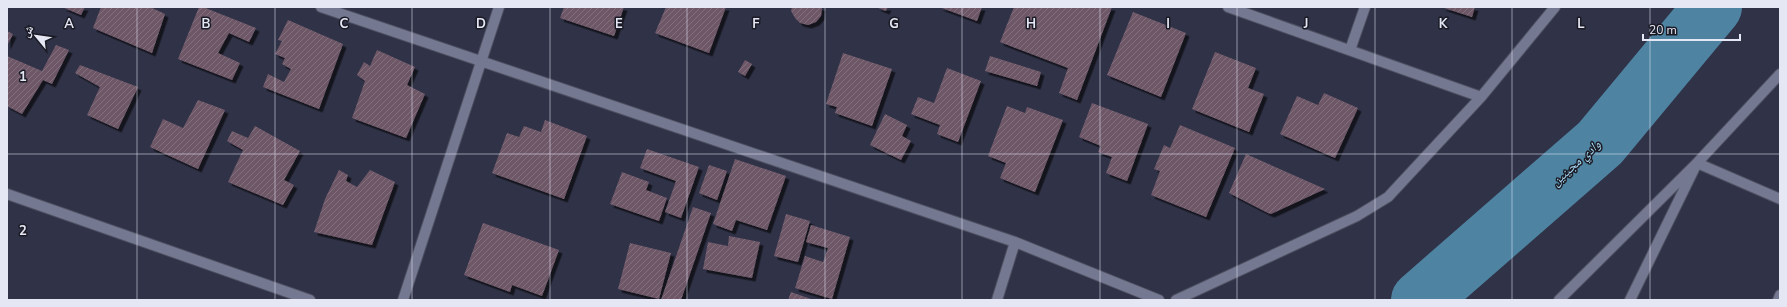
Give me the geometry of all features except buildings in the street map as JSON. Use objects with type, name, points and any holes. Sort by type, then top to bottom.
[{"type":"street","points":[[321,7],[1014,242],[1159,300]]},
{"type":"street","points":[[403,300],[499,7]]},
{"type":"street","points":[[1228,7],[1481,97]]},
{"type":"street","points":[[1350,50],[1365,7]]},
{"type":"street","points":[[1176,300],[1357,216],[1388,197],[1481,97],[1555,7]]},
{"type":"street","points":[[1559,300],[1697,163],[1780,74]]},
{"type":"street","points":[[1697,163],[1780,199]]},
{"type":"street","points":[[1630,300],[1697,163]]},
{"type":"street","points":[[7,194],[310,300]]},
{"type":"street","points":[[997,300],[1014,242]]},
{"type":"street","points":[[1778,300],[1780,295]]},
{"type":"waterway","name":"وادي مجينين","points":[[1420,300],[1600,143],[1713,7]]}]
